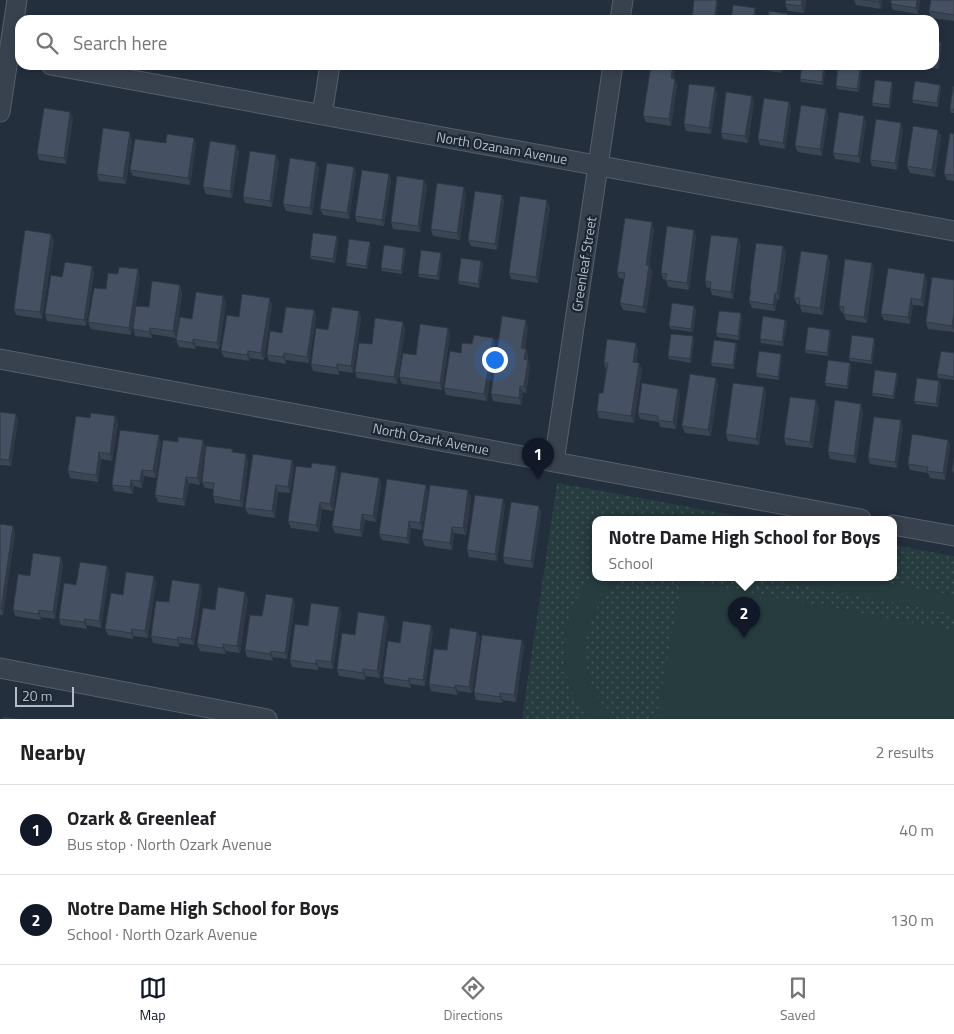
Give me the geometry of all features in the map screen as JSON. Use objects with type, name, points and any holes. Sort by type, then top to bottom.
[{"type":"street","points":[[0,112],[16,0]]},
{"type":"street","points":[[621,15],[623,0]]},
{"type":"street","name":"North Ozanam Avenue","points":[[78,70],[954,231]]},
{"type":"street","points":[[322,115],[329,70]]},
{"type":"street","name":"Greenleaf Street","points":[[554,462],[612,70]]},
{"type":"street","name":"North Ozark Avenue","points":[[0,360],[845,516]]},
{"type":"street","points":[[897,526],[954,536]]},
{"type":"street","points":[[0,668],[267,719]]},
{"type":"green space","points":[[557,483],[738,516],[592,516],[592,581],[897,581],[897,546],[954,556],[954,719],[522,719]]},
{"type":"green space","points":[[592,578],[592,581],[621,581],[603,599],[595,612],[586,642],[588,673],[593,689],[600,701],[617,719],[588,719],[577,702],[569,684],[564,646],[573,608],[582,590]]},
{"type":"green space","points":[[682,581],[954,630],[954,719],[656,719]]},
{"type":"green space","points":[[779,581],[879,581],[954,595],[954,614]]},
{"type":"building","points":[[694,0],[717,0],[715,15],[692,15]]},
{"type":"building","points":[[786,0],[802,0],[801,6],[785,4]]},
{"type":"building","points":[[863,0],[879,0],[879,2]]},
{"type":"building","points":[[891,0],[917,0],[916,8],[891,4]]},
{"type":"building","points":[[931,0],[954,0],[954,15],[929,11]]},
{"type":"building","points":[[733,5],[755,8],[754,15],[732,15]]},
{"type":"building","points":[[769,11],[788,14],[788,15],[769,15]]},
{"type":"building","points":[[650,70],[672,70],[671,78],[675,79],[669,119],[643,116]]},
{"type":"building","points":[[801,70],[823,70],[822,82],[800,79]]},
{"type":"building","points":[[838,70],[860,70],[857,89],[836,86]]},
{"type":"building","points":[[875,80],[892,82],[889,105],[872,103]]},
{"type":"building","points":[[915,81],[940,85],[937,103],[912,100]]},
{"type":"building","points":[[689,84],[715,87],[709,128],[684,124]]},
{"type":"building","points":[[954,87],[954,110],[950,109]]},
{"type":"building","points":[[726,92],[752,96],[745,136],[721,133]]},
{"type":"building","points":[[764,98],[789,102],[783,143],[758,139]]},
{"type":"building","points":[[801,105],[826,109],[820,149],[795,146]]},
{"type":"building","points":[[44,108],[70,112],[64,158],[37,154]]},
{"type":"building","points":[[839,112],[864,116],[858,156],[833,153]]},
{"type":"building","points":[[876,119],[901,123],[895,163],[870,160]]},
{"type":"building","points":[[913,126],[938,130],[932,170],[907,166]]},
{"type":"building","points":[[103,128],[130,132],[123,178],[97,174]]},
{"type":"building","points":[[950,133],[954,134],[954,175],[944,174]]},
{"type":"building","points":[[167,134],[194,138],[188,178],[130,170],[135,139],[166,143]]},
{"type":"building","points":[[210,141],[236,145],[230,191],[203,187]]},
{"type":"building","points":[[250,151],[276,155],[270,201],[243,197]]},
{"type":"building","points":[[290,158],[316,162],[310,208],[283,204]]},
{"type":"building","points":[[327,163],[354,167],[347,213],[320,209]]},
{"type":"building","points":[[362,170],[389,174],[382,220],[355,216]]},
{"type":"building","points":[[397,176],[424,180],[418,226],[391,222]]},
{"type":"building","points":[[437,183],[464,187],[457,233],[431,229]]},
{"type":"building","points":[[475,191],[502,195],[495,244],[468,240]]},
{"type":"building","points":[[520,196],[547,200],[536,277],[509,273]]},
{"type":"building","points":[[625,218],[652,222],[646,265],[649,265],[643,307],[620,303],[625,273],[617,272]]},
{"type":"building","points":[[667,226],[694,230],[687,283],[665,280],[667,274],[661,273]]},
{"type":"building","points":[[25,230],[51,234],[40,312],[14,309]]},
{"type":"building","points":[[313,233],[337,236],[333,259],[310,256]]},
{"type":"building","points":[[711,235],[738,238],[731,292],[710,289],[711,282],[705,281]]},
{"type":"building","points":[[349,239],[370,242],[366,266],[346,263]]},
{"type":"building","points":[[756,243],[783,246],[777,293],[775,293],[773,305],[749,301]]},
{"type":"building","points":[[384,245],[404,248],[401,271],[381,268]]},
{"type":"building","points":[[421,250],[441,253],[437,276],[418,274]]},
{"type":"building","points":[[801,251],[828,255],[820,308],[799,305],[800,298],[794,298]]},
{"type":"building","points":[[461,258],[481,261],[478,284],[458,281]]},
{"type":"building","points":[[845,259],[872,263],[864,317],[843,314],[844,307],[839,306]]},
{"type":"building","points":[[65,262],[92,266],[84,320],[45,314],[51,275],[62,277]]},
{"type":"building","points":[[119,267],[138,269],[129,328],[88,322],[94,288],[106,289],[108,273],[118,274]]},
{"type":"building","points":[[888,268],[925,274],[921,300],[911,298],[908,317],[881,314]]},
{"type":"building","points":[[932,277],[954,280],[952,326],[926,322]]},
{"type":"building","points":[[152,281],[180,285],[173,331],[150,328],[149,332],[133,329],[136,306],[149,307]]},
{"type":"building","points":[[196,292],[223,296],[217,343],[193,339],[193,343],[176,340],[180,317],[192,319]]},
{"type":"building","points":[[242,294],[270,298],[261,353],[248,351],[247,355],[221,351],[227,315],[239,317]]},
{"type":"building","points":[[672,303],[694,306],[691,329],[669,326]]},
{"type":"building","points":[[286,307],[314,310],[307,357],[284,353],[283,357],[267,355],[270,331],[282,333]]},
{"type":"building","points":[[332,307],[359,311],[351,366],[337,364],[337,368],[311,364],[316,328],[328,330]]},
{"type":"building","points":[[719,311],[741,313],[738,336],[716,333]]},
{"type":"building","points":[[502,316],[526,320],[521,348],[526,349],[524,359],[528,360],[524,386],[520,386],[519,398],[491,394]]},
{"type":"building","points":[[763,316],[785,320],[782,342],[760,339]]},
{"type":"building","points":[[375,318],[403,322],[394,377],[355,372],[359,343],[372,344]]},
{"type":"building","points":[[420,324],[448,328],[440,383],[399,377],[403,353],[416,355]]},
{"type":"building","points":[[808,327],[830,330],[827,353],[805,350]]},
{"type":"building","points":[[671,334],[693,336],[690,359],[668,356]]},
{"type":"building","points":[[474,335],[493,338],[484,394],[444,388],[450,351],[461,353],[462,343],[472,344]]},
{"type":"building","points":[[852,335],[874,338],[871,361],[849,358]]},
{"type":"building","points":[[607,339],[636,343],[633,362],[639,363],[631,416],[597,411],[599,393],[603,393],[608,363],[604,363]]},
{"type":"building","points":[[714,340],[736,343],[733,365],[711,363]]},
{"type":"building","points":[[759,351],[781,354],[778,377],[756,373]]},
{"type":"building","points":[[941,351],[954,353],[954,377],[937,374]]},
{"type":"building","points":[[828,360],[850,363],[847,386],[825,383]]},
{"type":"building","points":[[875,370],[897,373],[893,396],[872,393]]},
{"type":"building","points":[[690,374],[716,378],[708,430],[682,426]]},
{"type":"building","points":[[917,378],[939,381],[936,404],[914,401]]},
{"type":"building","points":[[642,383],[678,389],[673,422],[658,420],[658,416],[638,413]]},
{"type":"building","points":[[733,383],[764,387],[756,439],[726,434]]},
{"type":"building","points":[[790,397],[816,400],[810,442],[784,438]]},
{"type":"building","points":[[835,400],[861,404],[854,456],[828,452]]},
{"type":"building","points":[[0,412],[16,414],[9,460],[0,459]]},
{"type":"building","points":[[91,413],[115,416],[110,454],[99,452],[96,475],[68,471],[76,416],[90,418]]},
{"type":"building","points":[[874,417],[901,420],[895,462],[868,458]]},
{"type":"building","points":[[120,430],[159,435],[153,471],[142,470],[140,481],[131,480],[130,487],[112,485]]},
{"type":"building","points":[[912,434],[948,440],[943,473],[927,471],[928,467],[908,464]]},
{"type":"building","points":[[178,437],[203,440],[197,478],[186,477],[183,499],[155,495],[163,440],[178,442]]},
{"type":"building","points":[[206,446],[232,449],[232,452],[246,454],[240,501],[213,496],[214,483],[202,482]]},
{"type":"building","points":[[253,454],[292,460],[288,487],[276,485],[272,511],[245,508]]},
{"type":"building","points":[[312,463],[336,466],[330,504],[320,502],[316,525],[288,521],[296,466],[311,468]]},
{"type":"building","points":[[341,472],[379,478],[373,516],[362,514],[360,530],[332,526]]},
{"type":"building","points":[[387,479],[426,485],[420,523],[409,521],[407,538],[379,534]]},
{"type":"building","points":[[430,485],[468,490],[463,528],[452,527],[450,543],[422,539]]},
{"type":"building","points":[[475,495],[503,499],[495,554],[467,550]]},
{"type":"building","points":[[511,502],[539,506],[531,561],[503,557]]},
{"type":"building","points":[[0,524],[13,526],[1,609],[0,608]]},
{"type":"building","points":[[33,553],[61,557],[53,612],[39,610],[38,614],[13,610],[18,574],[30,576]]},
{"type":"building","points":[[80,562],[107,566],[99,621],[85,619],[84,622],[59,619],[64,583],[76,585]]},
{"type":"building","points":[[126,572],[154,576],[145,631],[132,629],[131,633],[105,629],[111,593],[123,595]]},
{"type":"building","points":[[172,580],[200,584],[191,639],[178,637],[177,640],[151,636],[156,601],[169,602]]},
{"type":"building","points":[[218,587],[245,592],[237,646],[223,644],[223,648],[197,644],[203,608],[215,610]]},
{"type":"building","points":[[266,594],[293,598],[285,653],[271,651],[270,654],[245,650],[250,615],[262,616]]},
{"type":"building","points":[[311,603],[339,607],[331,662],[316,660],[316,664],[290,660],[295,624],[308,626]]},
{"type":"building","points":[[358,612],[385,616],[377,671],[363,669],[363,673],[337,669],[342,633],[355,635]]},
{"type":"building","points":[[403,621],[431,625],[423,680],[409,678],[408,681],[383,677],[388,641],[400,643]]},
{"type":"building","points":[[450,628],[477,632],[469,687],[455,685],[455,688],[429,684],[434,649],[447,650]]},
{"type":"building","points":[[482,635],[522,640],[514,695],[500,693],[500,697],[474,693]]},
{"type":"building","points":[[3,717],[19,719],[3,719]]},
{"type":"place","name":"Ozark & Greenleaf","points":[[538,479]]},
{"type":"place","name":"Notre Dame High School for Boys","points":[[744,638]]}]
